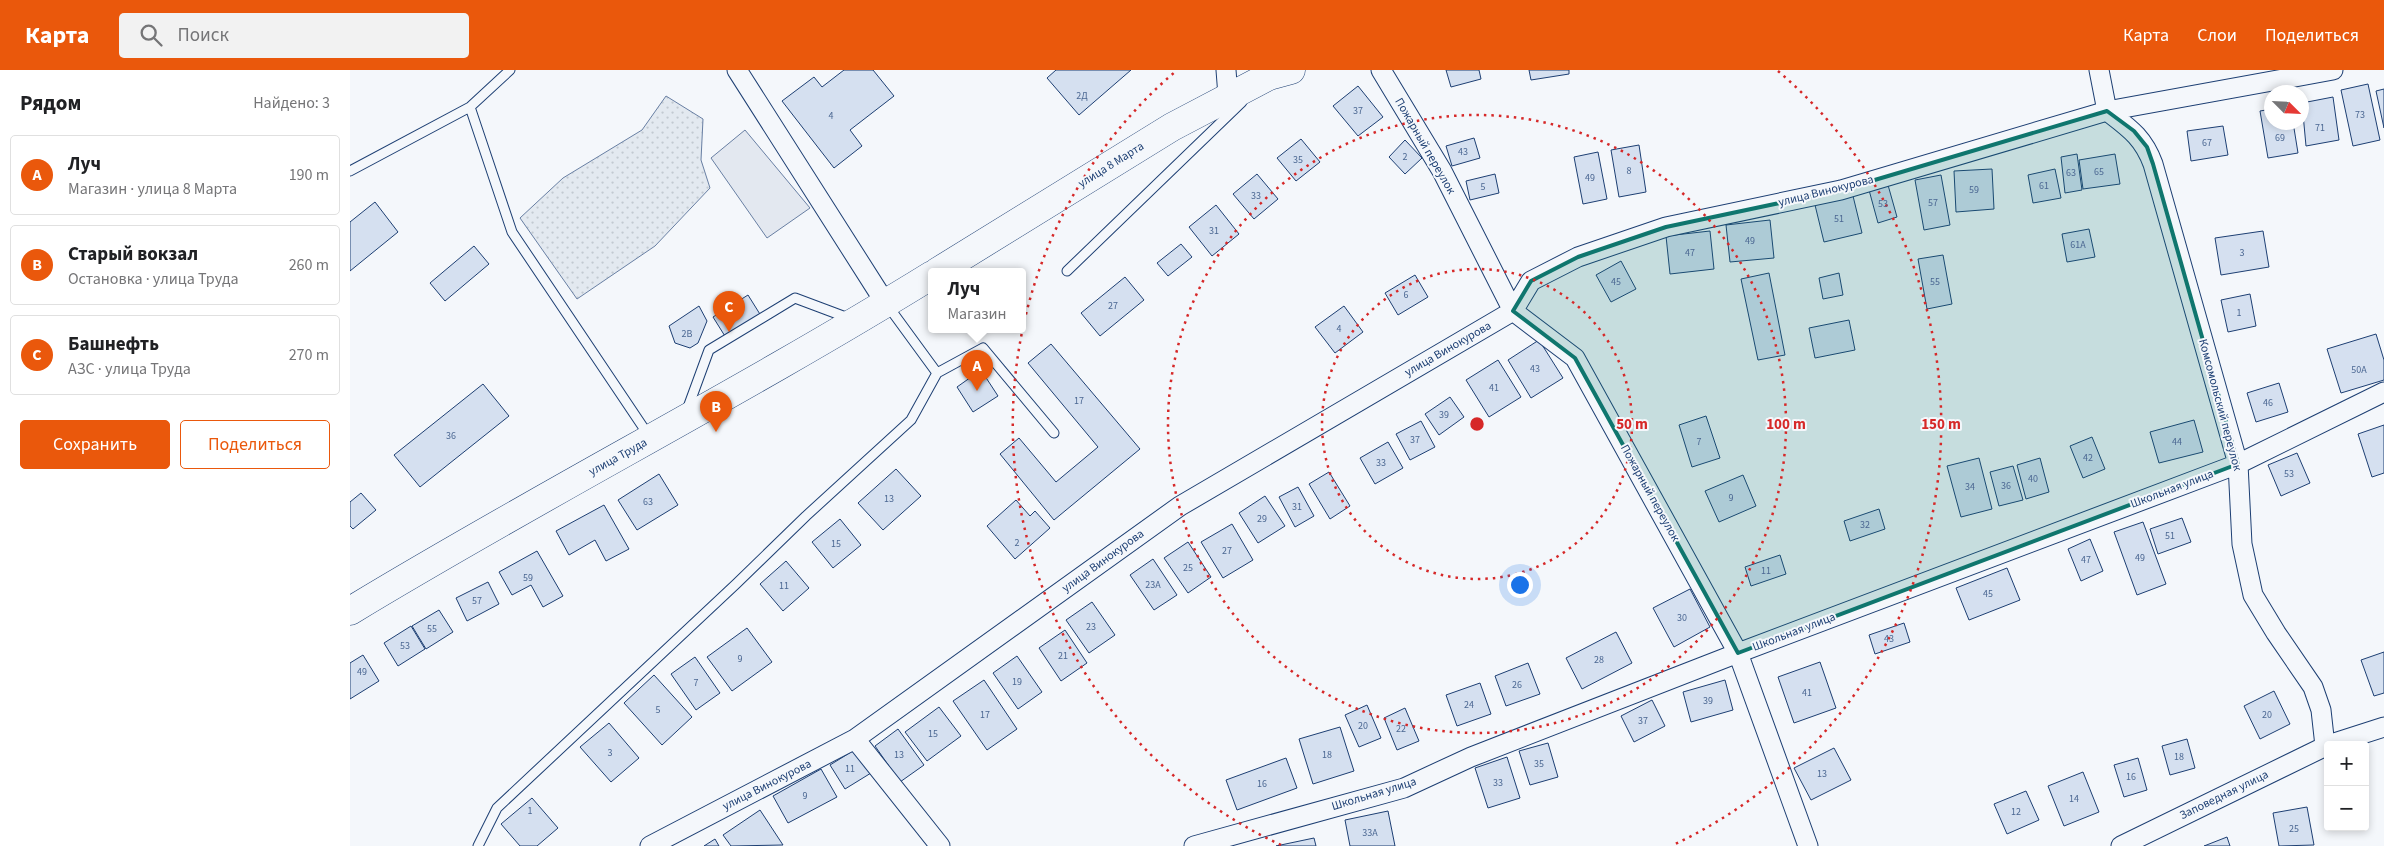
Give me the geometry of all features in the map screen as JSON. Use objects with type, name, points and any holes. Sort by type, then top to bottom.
[{"type":"main road","name":"улица 8 Марта","points":[[943,268],[1172,127],[1227,83],[1280,73]]},
{"type":"main road","points":[[886,304],[928,278]]},
{"type":"main road","name":"улица Труда","points":[[350,611],[428,563],[651,439],[684,418],[859,321],[886,304]]},
{"type":"street","points":[[737,70],[886,304]]},
{"type":"street","name":"Пожарный переулок","points":[[1381,70],[1442,171],[1513,311],[1575,358],[1738,653],[1808,846]]},
{"type":"street","points":[[2099,70],[2107,111]]},
{"type":"street","name":"улица Винокурова","points":[[650,846],[855,739],[1180,506],[1513,311],[1531,281],[1578,256],[1657,230],[1841,190],[2107,111],[2333,70]]},
{"type":"street","name":"Комсомольский переулок","points":[[2107,111],[2134,131],[2147,147],[2153,164],[2238,464],[2242,544],[2254,595],[2276,633],[2313,687],[2321,710],[2326,741]]},
{"type":"street","name":"Школьная улица","points":[[1194,846],[1404,788],[1471,757],[1738,653],[2238,464],[2384,392]]},
{"type":"street","name":"Заповедная улица","points":[[2340,741],[2384,727]]},
{"type":"street","points":[[855,739],[940,846]]},
{"type":"street","name":"Заповедная улица","points":[[2121,846],[2324,746]]},
{"type":"lane","points":[[350,171],[470,107],[510,70]]},
{"type":"lane","points":[[1068,271],[1280,73]]},
{"type":"lane","points":[[470,107],[512,232],[651,439]]},
{"type":"lane","points":[[684,418],[709,350],[795,298],[859,321]]},
{"type":"lane","points":[[886,304],[937,373]]},
{"type":"lane","points":[[478,846],[497,808],[806,516],[911,420],[937,373],[983,348],[1054,433]]},
{"type":"highlighted area","points":[[2107,111],[2134,131],[2147,147],[2238,464],[1738,653],[1575,358],[1513,311],[1531,281],[1578,257],[1666,227],[1841,190]]},
{"type":"shaded area","points":[[666,96],[703,119],[701,160],[710,188],[655,246],[577,299],[520,218],[563,178],[642,130]]},
{"type":"shaded area","points":[[745,130],[810,208],[767,238],[711,158]]},
{"type":"building","points":[[844,70],[873,70],[894,96],[850,130],[862,146],[834,168],[782,101],[814,77],[822,87]]},
{"type":"building","points":[[1056,70],[1131,70],[1079,115],[1047,78]]},
{"type":"building","points":[[1446,70],[1479,70],[1481,79],[1451,87]]},
{"type":"building","points":[[1529,70],[1569,70],[1569,74],[1531,80]]},
{"type":"building","points":[[2368,84],[2380,140],[2353,146],[2341,90]]},
{"type":"building","points":[[1358,86],[1383,117],[1358,136],[1333,106]]},
{"type":"building","points":[[2384,89],[2384,128],[2376,91]]},
{"type":"building","points":[[2333,97],[2339,140],[2306,146],[2305,130],[2309,130],[2309,102]]},
{"type":"building","points":[[2264,110],[2264,130],[2294,130],[2298,153],[2268,158],[2260,111]]},
{"type":"building","points":[[2223,126],[2228,155],[2191,161],[2187,131]]},
{"type":"building","points":[[1474,138],[1480,158],[1452,166],[1446,146]]},
{"type":"building","points":[[1301,139],[1320,162],[1296,181],[1277,158]]},
{"type":"building","points":[[1405,140],[1422,158],[1405,174],[1389,157]]},
{"type":"building","points":[[1639,145],[1646,192],[1619,197],[1611,150]]},
{"type":"building","points":[[1598,152],[1607,199],[1583,204],[1574,157]]},
{"type":"building","points":[[2077,154],[2082,190],[2065,193],[2061,157]]},
{"type":"building","points":[[2115,154],[2120,184],[2083,189],[2079,160]]},
{"type":"building","points":[[1992,169],[1994,209],[1956,212],[1954,171]]},
{"type":"building","points":[[2055,169],[2061,198],[2033,203],[2028,175]]},
{"type":"building","points":[[1257,174],[1278,199],[1254,219],[1233,194]]},
{"type":"building","points":[[1495,174],[1499,193],[1470,200],[1466,181]]},
{"type":"building","points":[[1941,175],[1950,225],[1924,230],[1915,180]]},
{"type":"building","points":[[1888,185],[1897,217],[1878,223],[1869,190]]},
{"type":"building","points":[[1853,196],[1862,233],[1824,242],[1815,205]]},
{"type":"building","points":[[375,202],[398,232],[350,271],[350,222]]},
{"type":"building","points":[[1216,205],[1239,234],[1212,256],[1189,227]]},
{"type":"building","points":[[1770,220],[1774,258],[1730,262],[1726,225]]},
{"type":"building","points":[[2089,229],[2095,257],[2067,262],[2062,234]]},
{"type":"building","points":[[1710,231],[1714,269],[1670,274],[1666,236]]},
{"type":"building","points":[[2263,231],[2269,267],[2221,275],[2215,238]]},
{"type":"building","points":[[1181,244],[1192,257],[1168,276],[1157,263]]},
{"type":"building","points":[[474,246],[489,264],[445,301],[430,283]]},
{"type":"building","points":[[1943,255],[1952,304],[1927,309],[1918,259]]},
{"type":"building","points":[[1621,261],[1636,289],[1611,302],[1596,275]]},
{"type":"building","points":[[1769,273],[1785,355],[1758,360],[1741,279]]},
{"type":"building","points":[[1839,273],[1843,295],[1823,299],[1819,278]]},
{"type":"building","points":[[1415,275],[1428,297],[1398,315],[1385,293]]},
{"type":"building","points":[[1125,277],[1144,300],[1100,336],[1081,313]]},
{"type":"building","points":[[2250,294],[2256,326],[2228,332],[2221,300]]},
{"type":"building","points":[[748,295],[763,319],[728,341],[713,317]]},
{"type":"building","points":[[699,306],[707,321],[698,343],[690,348],[675,343],[669,326]]},
{"type":"building","points":[[1344,306],[1363,332],[1335,353],[1315,327]]},
{"type":"building","points":[[1849,320],[1855,350],[1815,358],[1809,328]]},
{"type":"building","points":[[2376,334],[2384,360],[2384,380],[2341,393],[2327,349]]},
{"type":"building","points":[[1539,340],[1563,378],[1531,398],[1508,360]]},
{"type":"building","points":[[1051,344],[1140,449],[1054,520],[1000,454],[1019,438],[1056,482],[1098,447],[1028,363]]},
{"type":"building","points":[[1498,360],[1521,397],[1489,417],[1466,380]]},
{"type":"building","points":[[981,370],[998,396],[973,412],[957,387]]},
{"type":"building","points":[[2279,383],[2288,412],[2256,422],[2247,393]]},
{"type":"building","points":[[483,384],[509,416],[420,487],[394,455]]},
{"type":"building","points":[[1450,397],[1464,417],[1439,435],[1425,414]]},
{"type":"building","points":[[1706,416],[1720,458],[1692,467],[1679,425]]},
{"type":"building","points":[[2194,420],[2203,452],[2159,463],[2150,432]]},
{"type":"building","points":[[1421,421],[1435,447],[1410,460],[1396,434]]},
{"type":"building","points":[[2384,425],[2384,473],[2372,477],[2358,434]]},
{"type":"building","points":[[2092,437],[2105,469],[2083,478],[2070,446]]},
{"type":"building","points":[[1388,442],[1403,468],[1375,484],[1360,458]]},
{"type":"building","points":[[2297,453],[2310,483],[2281,496],[2268,465]]},
{"type":"building","points":[[1979,458],[1992,509],[1961,517],[1947,466]]},
{"type":"building","points":[[2040,458],[2049,492],[2026,499],[2017,465]]},
{"type":"building","points":[[2013,466],[2023,500],[1999,506],[1990,472]]},
{"type":"building","points":[[896,469],[921,496],[883,530],[858,503]]},
{"type":"building","points":[[1329,472],[1350,506],[1330,519],[1309,484]]},
{"type":"building","points":[[659,474],[678,505],[637,530],[618,500]]},
{"type":"building","points":[[1743,475],[1756,506],[1719,522],[1705,491]]},
{"type":"building","points":[[1298,487],[1314,516],[1295,527],[1279,497]]},
{"type":"building","points":[[361,493],[376,510],[353,529],[350,526],[350,502]]},
{"type":"building","points":[[1265,496],[1285,526],[1258,543],[1239,513]]},
{"type":"building","points":[[1016,500],[1030,516],[1035,511],[1050,528],[1015,559],[987,526]]},
{"type":"building","points":[[604,505],[629,549],[606,561],[595,540],[569,555],[556,531]]},
{"type":"building","points":[[1879,509],[1885,529],[1850,541],[1844,521]]},
{"type":"building","points":[[2182,518],[2191,542],[2158,554],[2150,529]]},
{"type":"building","points":[[840,519],[861,545],[833,568],[812,542]]},
{"type":"building","points":[[2143,522],[2166,584],[2137,595],[2114,532]]},
{"type":"building","points":[[1232,524],[1253,560],[1223,578],[1201,542]]},
{"type":"building","points":[[2090,539],[2103,571],[2081,581],[2068,549]]},
{"type":"building","points":[[1188,542],[1211,577],[1188,593],[1164,558]]},
{"type":"building","points":[[537,551],[563,596],[543,607],[531,585],[512,595],[499,572]]},
{"type":"building","points":[[1780,555],[1786,574],[1751,586],[1745,567]]},
{"type":"building","points":[[1153,559],[1177,595],[1154,610],[1130,575]]},
{"type":"building","points":[[786,561],[809,588],[783,611],[760,584]]},
{"type":"building","points":[[2007,568],[2020,600],[1969,620],[1956,588]]},
{"type":"building","points":[[488,582],[499,604],[467,621],[456,598]]},
{"type":"building","points":[[1690,589],[1710,627],[1674,647],[1653,608]]},
{"type":"building","points":[[1092,602],[1115,635],[1089,653],[1066,620]]},
{"type":"building","points":[[439,610],[453,632],[426,649],[412,626]]},
{"type":"building","points":[[1904,623],[1910,642],[1875,654],[1869,635]]},
{"type":"building","points":[[411,626],[425,649],[398,666],[384,643]]},
{"type":"building","points":[[747,628],[772,662],[732,691],[707,657]]},
{"type":"building","points":[[1065,630],[1087,663],[1061,681],[1039,648]]},
{"type":"building","points":[[1616,632],[1632,663],[1582,689],[1566,658]]},
{"type":"building","points":[[2384,652],[2384,693],[2374,696],[2361,660]]},
{"type":"building","points":[[363,655],[379,681],[350,699],[350,663]]},
{"type":"building","points":[[1017,656],[1042,692],[1018,709],[993,673]]},
{"type":"building","points":[[695,657],[720,693],[696,710],[671,674]]},
{"type":"building","points":[[1820,662],[1836,708],[1794,723],[1778,677]]},
{"type":"building","points":[[1528,663],[1540,694],[1506,706],[1495,676]]},
{"type":"building","points":[[654,675],[692,717],[662,745],[624,703]]},
{"type":"building","points":[[984,680],[1017,729],[987,750],[953,701]]},
{"type":"building","points":[[1725,680],[1733,710],[1691,722],[1683,692]]},
{"type":"building","points":[[1480,683],[1491,714],[1457,726],[1446,695]]},
{"type":"building","points":[[2274,691],[2290,724],[2260,739],[2244,706]]},
{"type":"building","points":[[1652,700],[1665,726],[1634,742],[1621,716]]},
{"type":"building","points":[[1367,705],[1381,738],[1359,747],[1345,715]]},
{"type":"building","points":[[939,707],[961,736],[927,761],[905,732]]},
{"type":"building","points":[[1405,708],[1419,741],[1397,750],[1384,718]]},
{"type":"building","points":[[609,723],[639,758],[611,782],[580,747]]},
{"type":"building","points":[[1340,727],[1354,771],[1313,784],[1299,739]]},
{"type":"building","points":[[898,729],[924,765],[900,782],[875,746]]},
{"type":"building","points":[[2187,739],[2195,768],[2170,775],[2162,746]]},
{"type":"building","points":[[1548,743],[1558,777],[1530,785],[1519,751]]},
{"type":"building","points":[[1834,748],[1851,780],[1811,800],[1794,768]]},
{"type":"building","points":[[856,749],[871,773],[845,789],[830,765]]},
{"type":"building","points":[[1507,757],[1520,798],[1488,808],[1475,768]]},
{"type":"building","points":[[1286,758],[1297,788],[1237,810],[1226,780]]},
{"type":"building","points":[[2138,758],[2147,790],[2124,797],[2114,765]]},
{"type":"building","points":[[821,769],[837,797],[788,823],[773,796]]},
{"type":"building","points":[[2083,772],[2099,812],[2064,826],[2048,786]]},
{"type":"building","points":[[2026,791],[2039,820],[2007,834],[1994,804]]},
{"type":"building","points":[[532,798],[558,828],[537,846],[520,846],[501,824]]},
{"type":"building","points":[[2307,807],[2314,845],[2279,846],[2273,813]]},
{"type":"building","points":[[760,810],[783,845],[731,846],[723,835]]},
{"type":"building","points":[[1388,811],[1395,846],[1350,846],[1345,820]]},
{"type":"building","points":[[2227,837],[2230,846],[2204,846]]},
{"type":"building","points":[[1314,838],[1316,846],[1276,846]]},
{"type":"building","points":[[715,839],[719,846],[704,846]]},
{"type":"place","name":"Башнефть","points":[[729,332]]},
{"type":"place","name":"Луч","points":[[977,391]]},
{"type":"place","name":"Старый вокзал","points":[[716,432]]}]
